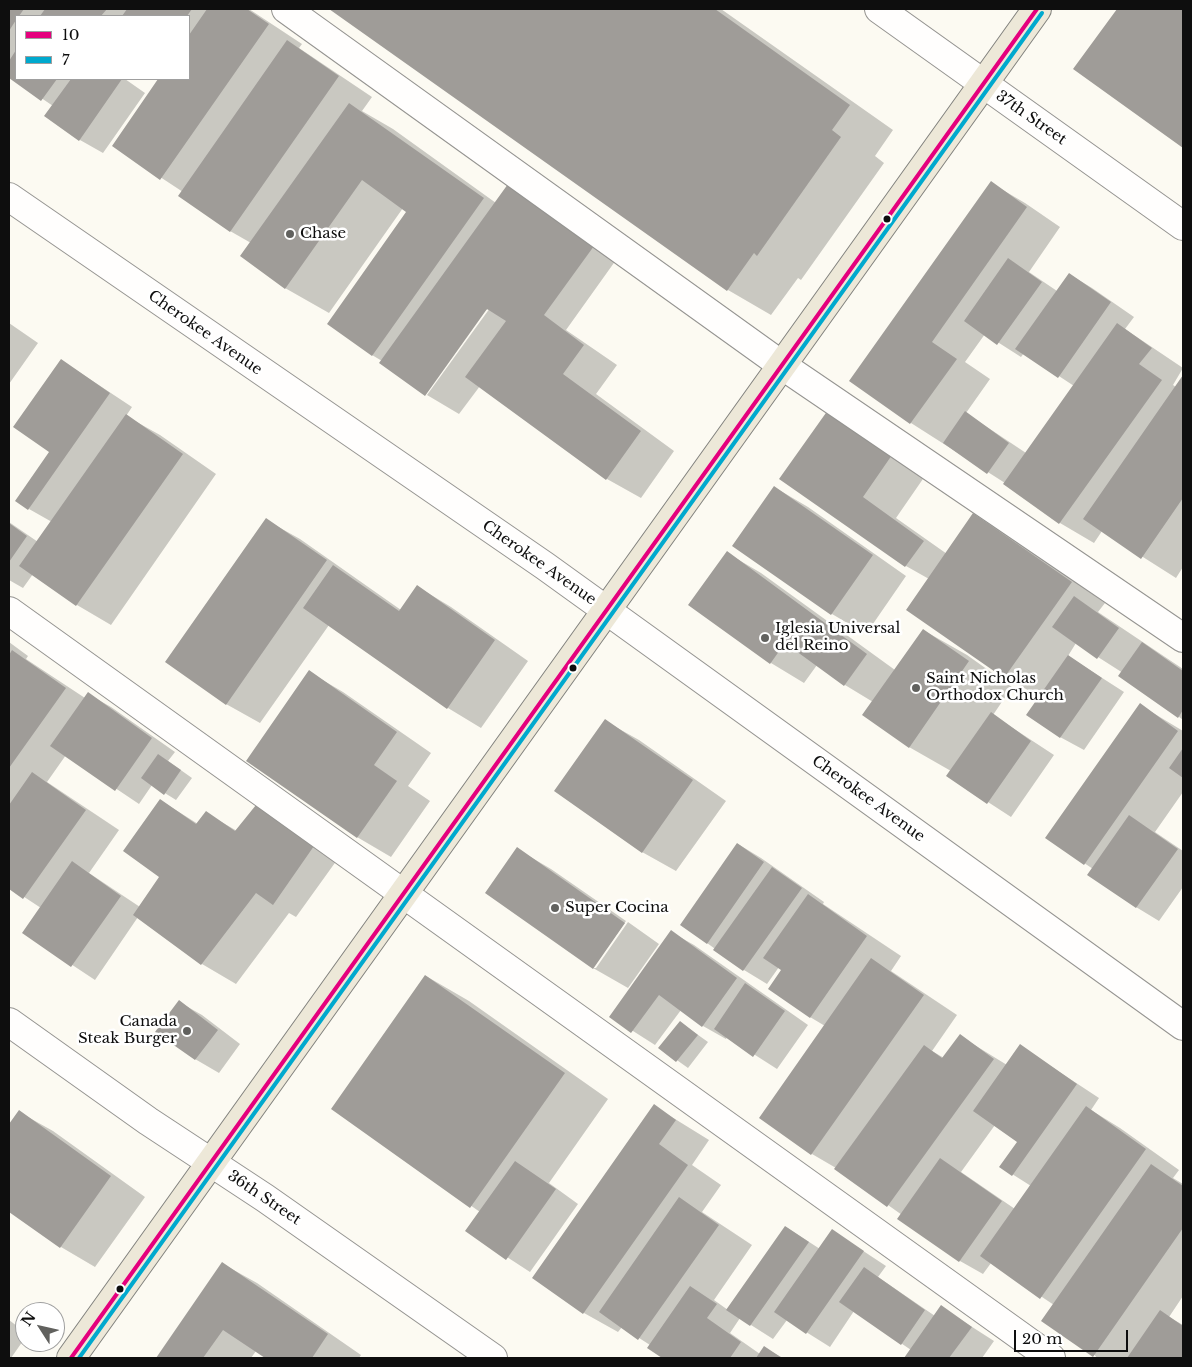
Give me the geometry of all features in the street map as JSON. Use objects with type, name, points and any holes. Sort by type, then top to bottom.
[{"type":"main road","points":[[71,1358],[1037,9]]},
{"type":"street","points":[[286,9],[783,366],[1183,638]]},
{"type":"street","name":"37th Street","points":[[879,9],[1183,226]]},
{"type":"street","name":"Cherokee Avenue","points":[[9,197],[606,610],[1183,1026]]},
{"type":"street","points":[[9,611],[1051,1358]]},
{"type":"street","name":"36th Street","points":[[9,1022],[148,1121],[265,1198],[493,1358]]},
{"type":"building","points":[[9,9],[24,9],[20,15],[15,15],[15,22],[9,31]]},
{"type":"building","points":[[45,9],[107,9],[102,15],[41,15]]},
{"type":"building","points":[[127,9],[192,9],[188,15],[123,15]]},
{"type":"building","points":[[207,9],[247,9],[269,24],[160,180],[112,146],[157,80],[190,80],[190,34]]},
{"type":"building","points":[[329,9],[715,9],[850,105],[832,130],[841,137],[757,256],[754,253],[727,291]]},
{"type":"building","points":[[1117,9],[1183,9],[1183,148],[1073,69]]},
{"type":"building","points":[[287,40],[339,76],[230,232],[178,196]]},
{"type":"building","points":[[15,52],[15,80],[56,80],[41,101],[9,78],[9,61]]},
{"type":"building","points":[[70,80],[121,80],[79,141],[44,116]]},
{"type":"building","name":"Chase","points":[[349,103],[484,198],[372,356],[327,324],[406,212],[362,180],[285,289],[240,256]]},
{"type":"building","points":[[991,181],[1027,207],[932,342],[957,359],[910,424],[849,381]]},
{"type":"building","points":[[508,184],[594,246],[544,315],[584,345],[563,374],[641,431],[606,480],[465,377],[506,321],[487,309],[425,396],[379,363]]},
{"type":"building","points":[[1008,258],[1042,282],[997,345],[964,321]]},
{"type":"building","points":[[1069,273],[1111,302],[1058,378],[1015,349]]},
{"type":"building","points":[[1117,323],[1152,348],[1139,364],[1162,380],[1059,524],[1003,484]]},
{"type":"building","points":[[61,359],[110,393],[28,510],[15,501],[49,452],[13,427]]},
{"type":"building","points":[[1183,375],[1183,498],[1141,559],[1083,519]]},
{"type":"building","points":[[828,410],[892,455],[863,497],[924,541],[905,567],[779,479]]},
{"type":"building","points":[[965,411],[1009,443],[987,474],[943,443]]},
{"type":"building","points":[[126,414],[183,454],[76,606],[19,566]]},
{"type":"building","points":[[774,486],[873,555],[831,615],[732,546]]},
{"type":"building","points":[[973,513],[1072,582],[1004,678],[906,610]]},
{"type":"building","points":[[266,518],[327,560],[226,705],[165,662]]},
{"type":"building","points":[[9,523],[27,536],[9,562]]},
{"type":"building","points":[[727,551],[867,654],[844,686],[785,643],[770,664],[688,605]]},
{"type":"building","points":[[333,565],[399,611],[417,585],[495,640],[447,709],[303,608]]},
{"type":"building","points":[[1074,596],[1119,628],[1097,659],[1052,627]]},
{"type":"building","name":"Saint Nicholas Orthodox Church","points":[[923,629],[969,661],[909,748],[862,715]]},
{"type":"building","points":[[1142,642],[1183,671],[1183,710],[1178,718],[1118,676]]},
{"type":"building","points":[[12,650],[66,688],[9,768],[9,655]]},
{"type":"building","points":[[1068,655],[1102,678],[1060,738],[1026,715]]},
{"type":"building","points":[[309,670],[397,732],[374,765],[397,781],[357,838],[246,761]]},
{"type":"building","points":[[88,692],[152,738],[115,791],[50,746]]},
{"type":"building","points":[[1140,703],[1178,731],[1084,865],[1045,838]]},
{"type":"building","points":[[991,712],[1031,741],[987,804],[946,776]]},
{"type":"building","points":[[605,719],[693,780],[642,853],[554,791]]},
{"type":"building","points":[[1183,748],[1183,778],[1169,768]]},
{"type":"building","points":[[158,754],[181,770],[164,795],[141,778]]},
{"type":"building","points":[[32,772],[86,810],[23,899],[9,889],[9,805]]},
{"type":"building","points":[[160,799],[196,824],[206,811],[235,831],[256,805],[314,846],[273,905],[256,893],[201,965],[133,915],[159,877],[123,851]]},
{"type":"building","points":[[1129,815],[1178,849],[1136,908],[1087,875]]},
{"type":"building","points":[[737,843],[764,862],[707,944],[680,925]]},
{"type":"building","name":"Super Cocina","points":[[517,847],[625,923],[593,969],[485,893]]},
{"type":"building","points":[[72,861],[121,896],[71,967],[22,933]]},
{"type":"building","points":[[772,867],[802,888],[743,971],[713,950]]},
{"type":"building","points":[[808,894],[867,936],[810,1018],[768,989],[781,970],[763,958]]},
{"type":"building","points":[[671,930],[737,978],[702,1027],[659,995],[631,1033],[609,1017]]},
{"type":"building","points":[[871,958],[924,995],[811,1155],[759,1118]]},
{"type":"building","points":[[425,975],[565,1073],[470,1208],[331,1109]]},
{"type":"building","points":[[745,983],[785,1011],[753,1057],[714,1029]]},
{"type":"building","name":"Canada Steak Burger","points":[[179,1000],[218,1030],[195,1060],[155,1032]]},
{"type":"building","points":[[680,1021],[698,1035],[676,1062],[658,1048]]},
{"type":"building","points":[[960,1034],[994,1059],[887,1207],[834,1169],[924,1045],[942,1058]]},
{"type":"building","points":[[1020,1044],[1077,1084],[1012,1176],[999,1167],[1017,1142],[973,1111]]},
{"type":"building","points":[[654,1104],[676,1120],[659,1144],[688,1165],[583,1314],[532,1278]]},
{"type":"building","points":[[1086,1106],[1146,1149],[1040,1299],[980,1256]]},
{"type":"building","points":[[19,1110],[111,1176],[60,1248],[9,1212],[9,1124]]},
{"type":"building","points":[[940,1158],[1002,1201],[959,1262],[897,1219]]},
{"type":"building","points":[[515,1161],[556,1189],[506,1260],[465,1231]]},
{"type":"building","points":[[1151,1164],[1183,1186],[1183,1228],[1093,1357],[1041,1321]]},
{"type":"building","points":[[679,1197],[719,1225],[638,1340],[599,1312]]},
{"type":"building","points":[[785,1226],[809,1242],[750,1326],[726,1310]]},
{"type":"building","points":[[832,1229],[864,1251],[806,1334],[774,1312]]},
{"type":"building","points":[[222,1262],[328,1334],[312,1358],[265,1358],[223,1330],[203,1358],[156,1358]]},
{"type":"building","points":[[864,1267],[925,1310],[901,1345],[839,1302]]},
{"type":"building","points":[[690,1286],[717,1304],[707,1318],[741,1342],[730,1358],[662,1358],[647,1348]]},
{"type":"building","points":[[941,1305],[972,1327],[949,1358],[904,1358]]},
{"type":"building","points":[[1160,1310],[1183,1326],[1183,1358],[1127,1358]]},
{"type":"building","points":[[764,1346],[782,1358],[756,1358]]},
{"type":"transit line","name":"10","points":[[71,1358],[1037,9]]},
{"type":"transit line","name":"7","points":[[79,1358],[1042,13]]},
{"type":"place","name":"Chase","points":[[290,234]]},
{"type":"place","name":"Iglesia Universal del Reino","points":[[765,638]]},
{"type":"place","name":"Saint Nicholas Orthodox Church","points":[[916,688]]},
{"type":"place","name":"Super Cocina","points":[[555,908]]},
{"type":"place","name":"Canada Steak Burger","points":[[187,1031]]}]
